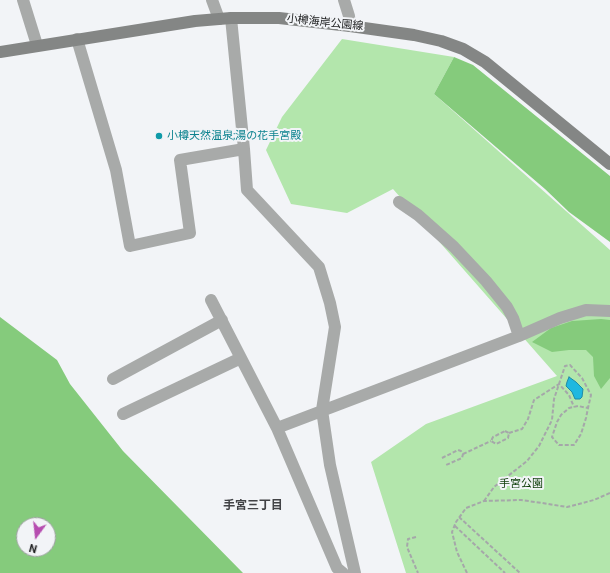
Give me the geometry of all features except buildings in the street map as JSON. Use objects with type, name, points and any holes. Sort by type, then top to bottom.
[{"type":"main road","name":"小樽海岸公園線","points":[[0,52],[195,21],[232,18],[278,18],[414,35],[441,40],[463,49],[485,62],[610,164]]},
{"type":"street","points":[[23,0],[37,45]]},
{"type":"street","points":[[212,0],[219,19]]},
{"type":"street","points":[[344,0],[349,16],[350,26]]},
{"type":"street","points":[[232,18],[247,190],[319,267],[330,303],[335,327],[322,410],[330,465],[355,573]]},
{"type":"street","points":[[77,39],[116,170],[130,246],[190,234],[180,160],[244,148]]},
{"type":"street","points":[[399,202],[418,215],[454,247],[486,281],[513,318],[519,336]]},
{"type":"street","points":[[211,300],[277,428],[337,568],[343,573]]},
{"type":"street","points":[[277,428],[519,336],[560,318],[586,310],[610,311]]},
{"type":"street","points":[[113,379],[222,320]]},
{"type":"street","points":[[123,414],[241,358]]},
{"type":"path","points":[[484,501],[494,487],[527,461],[539,446],[552,420],[554,399],[565,366],[570,365],[582,378],[591,394],[588,408],[581,434],[574,445],[559,445],[552,437],[561,415],[569,408],[578,406],[588,408]]},
{"type":"path","points":[[560,384],[569,395],[574,407]]},
{"type":"path","points":[[446,465],[462,458],[463,454],[491,441],[493,436],[505,431],[509,433],[522,429],[528,419],[534,400],[560,384]]},
{"type":"path","points":[[552,420],[557,422]]},
{"type":"path","points":[[491,441],[496,444],[508,438],[509,433]]},
{"type":"path","points":[[442,458],[458,450],[463,454]]},
{"type":"path","points":[[467,573],[456,552],[452,532],[456,522],[466,508],[484,501],[520,500],[542,502],[567,508],[594,500],[610,493]]},
{"type":"path","points":[[459,517],[520,573]]},
{"type":"path","points":[[454,526],[505,573]]},
{"type":"path","points":[[416,537],[408,539],[407,547],[418,573]]},
{"type":"green space","name":"手宮公園","points":[[342,39],[454,57],[434,94],[610,250],[610,573],[406,573],[371,462],[426,424],[557,376],[393,189],[347,213],[291,204],[266,150],[282,117]]},
{"type":"green space","points":[[454,57],[473,65],[610,176],[610,242],[569,212],[545,189],[434,94]]},
{"type":"green space","points":[[0,317],[57,360],[70,384],[123,451],[243,573],[0,573]]},
{"type":"green space","points":[[601,319],[610,320],[610,378],[601,389],[594,376],[593,357],[586,350],[552,352],[532,342],[551,328],[572,321]]},
{"type":"water","points":[[569,377],[583,389],[582,397],[580,399],[575,399],[572,392],[566,386]]},
{"type":"place","name":"小樽天然温泉;湯の花手宮殿","points":[[159,136]]},
{"type":"district","name":"手宮三丁目","points":[[253,506]]}]
